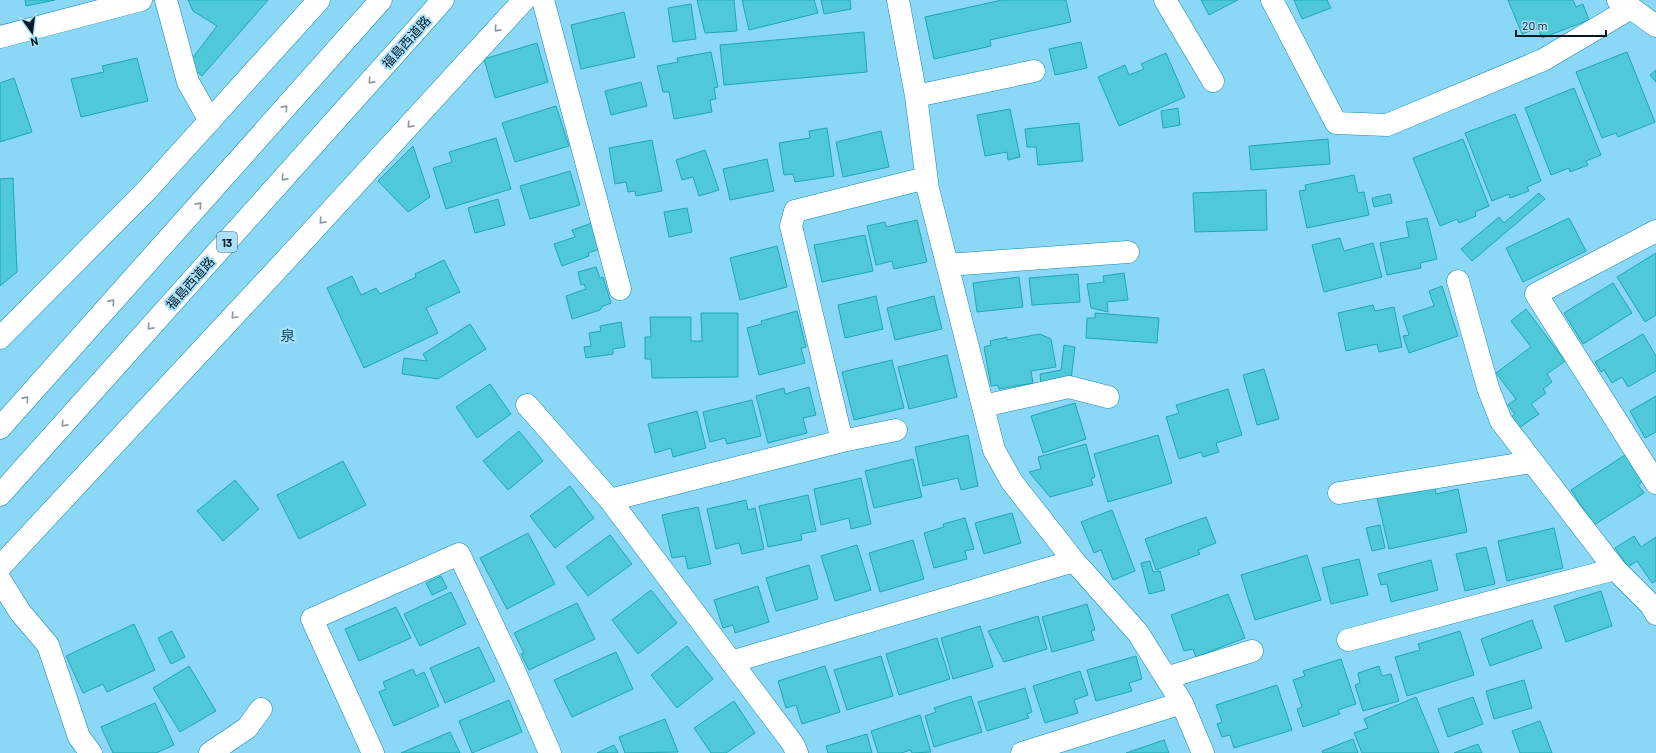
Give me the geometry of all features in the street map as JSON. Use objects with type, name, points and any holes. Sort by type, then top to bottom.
[{"type":"main road","points":[[0,37],[141,0]]},
{"type":"main road","points":[[166,0],[188,82],[210,121]]},
{"type":"main road","points":[[0,338],[146,191],[319,0]]},
{"type":"main road","points":[[0,428],[381,0]]},
{"type":"main road","name":"福島西道路","points":[[5,489],[443,0]]},
{"type":"main road","points":[[0,567],[295,250],[524,0]]},
{"type":"main road","points":[[543,0],[620,289]]},
{"type":"main road","points":[[898,0],[916,96],[926,178],[994,450],[1012,482],[1074,561],[1138,633],[1182,703],[1203,753]]},
{"type":"main road","points":[[1165,0],[1213,82]]},
{"type":"main road","points":[[1272,0],[1336,123],[1387,125],[1542,60],[1625,4],[1656,26]]},
{"type":"main road","points":[[916,96],[1034,71]]},
{"type":"main road","points":[[842,440],[791,226],[795,211],[926,178]]},
{"type":"main road","points":[[1656,232],[1536,294],[1656,483]]},
{"type":"main road","points":[[947,265],[1128,252]]},
{"type":"main road","points":[[1458,281],[1488,388],[1501,421],[1614,569],[1653,603]]},
{"type":"main road","points":[[982,406],[1069,387],[1108,397]]},
{"type":"main road","points":[[527,405],[610,500],[793,744],[797,753]]},
{"type":"main road","points":[[610,500],[842,440],[896,430]]},
{"type":"main road","points":[[1339,493],[1532,462]]},
{"type":"main road","points":[[373,753],[312,619],[459,554],[512,666],[550,753]]},
{"type":"main road","points":[[731,662],[1074,561]]},
{"type":"main road","points":[[1348,640],[1614,569]]},
{"type":"main road","points":[[0,580],[20,612],[48,645],[79,737],[91,753]]},
{"type":"main road","points":[[1166,678],[1252,651]]},
{"type":"main road","points":[[1022,753],[1182,703]]},
{"type":"main road","points":[[210,753],[247,728],[261,709]]},
{"type":"building","points":[[25,0],[55,0],[26,6]]},
{"type":"building","points":[[188,0],[268,0],[202,76],[188,64],[217,26],[193,11]]},
{"type":"building","points":[[697,0],[734,0],[737,31],[705,33]]},
{"type":"building","points":[[742,0],[814,0],[818,13],[749,30]]},
{"type":"building","points":[[821,0],[850,0],[851,9],[824,14]]},
{"type":"building","points":[[1002,0],[1066,0],[1071,22],[990,40],[991,46],[934,59],[925,17]]},
{"type":"building","points":[[1201,0],[1238,0],[1209,15]]},
{"type":"building","points":[[1294,0],[1327,0],[1331,8],[1302,19]]},
{"type":"building","points":[[1508,0],[1573,0],[1576,7],[1583,4],[1589,20],[1542,38],[1538,28],[1522,34]]},
{"type":"building","points":[[691,4],[696,39],[673,42],[668,8]]},
{"type":"building","points":[[624,12],[635,57],[581,69],[571,25]]},
{"type":"building","points":[[864,32],[867,72],[724,85],[720,45]]},
{"type":"building","points":[[1081,42],[1087,68],[1055,75],[1049,49]]},
{"type":"building","points":[[537,43],[548,82],[495,98],[484,59]]},
{"type":"building","points":[[711,52],[718,87],[714,88],[716,99],[710,100],[712,112],[674,119],[669,92],[663,92],[657,66],[678,62],[677,58]]},
{"type":"building","points":[[1627,52],[1655,122],[1618,137],[1616,133],[1602,138],[1576,72]]},
{"type":"building","points":[[1166,53],[1185,97],[1119,126],[1098,77],[1125,65],[1129,75],[1144,69],[1141,64]]},
{"type":"building","points":[[137,58],[148,101],[81,117],[71,79],[104,72],[102,66]]},
{"type":"building","points":[[1656,70],[1656,82],[1650,75]]},
{"type":"building","points":[[14,78],[32,132],[0,142],[0,83]]},
{"type":"building","points":[[641,82],[647,106],[611,115],[605,91]]},
{"type":"building","points":[[1574,88],[1601,155],[1586,161],[1588,165],[1570,172],[1569,168],[1551,175],[1525,108]]},
{"type":"building","points":[[556,106],[569,146],[515,162],[502,123]]},
{"type":"building","points":[[1178,108],[1180,125],[1163,128],[1161,111]]},
{"type":"building","points":[[1010,109],[1020,157],[1008,160],[1007,152],[985,156],[977,115]]},
{"type":"building","points":[[1515,114],[1541,181],[1527,187],[1529,191],[1510,198],[1509,194],[1492,201],[1465,133]]},
{"type":"building","points":[[1079,123],[1083,161],[1038,165],[1036,147],[1027,147],[1025,129]]},
{"type":"building","points":[[827,128],[834,176],[795,182],[793,174],[784,175],[779,143],[810,138],[809,131]]},
{"type":"building","points":[[881,131],[889,167],[843,177],[836,142]]},
{"type":"building","points":[[496,138],[511,189],[446,209],[433,168],[452,162],[449,152]]},
{"type":"building","points":[[1328,139],[1330,164],[1251,170],[1249,146]]},
{"type":"building","points":[[1463,139],[1489,206],[1475,212],[1476,216],[1459,223],[1457,219],[1440,226],[1413,158]]},
{"type":"building","points":[[652,140],[662,191],[636,196],[635,191],[628,192],[626,182],[615,184],[609,148]]},
{"type":"building","points":[[413,146],[430,197],[408,212],[378,181]]},
{"type":"building","points":[[705,150],[719,190],[699,196],[693,177],[682,180],[676,160]]},
{"type":"building","points":[[767,159],[774,191],[730,200],[723,169]]},
{"type":"building","points":[[570,171],[580,205],[530,219],[520,186]]},
{"type":"building","points":[[1354,175],[1358,193],[1364,192],[1369,215],[1307,228],[1299,191],[1306,190],[1305,185]]},
{"type":"building","points":[[13,178],[17,272],[0,286],[0,179]]},
{"type":"building","points":[[1266,190],[1267,230],[1195,232],[1193,193]]},
{"type":"building","points":[[1539,193],[1545,199],[1472,261],[1461,249],[1499,217],[1504,223]]},
{"type":"building","points":[[1390,194],[1392,203],[1374,207],[1372,198]]},
{"type":"building","points":[[498,199],[505,225],[475,233],[468,208]]},
{"type":"building","points":[[687,208],[692,232],[669,237],[664,212]]},
{"type":"building","points":[[1427,218],[1437,259],[1420,263],[1421,268],[1387,275],[1380,243],[1409,237],[1406,222]]},
{"type":"building","points":[[1569,218],[1586,251],[1523,282],[1506,248]]},
{"type":"building","points":[[917,220],[927,262],[894,269],[892,261],[876,265],[867,226],[885,222],[886,227]]},
{"type":"building","points":[[592,223],[600,249],[588,253],[589,256],[562,266],[554,244],[575,237],[572,230]]},
{"type":"building","points":[[865,235],[873,271],[822,282],[814,245]]},
{"type":"building","points":[[1340,238],[1344,251],[1373,243],[1382,277],[1324,292],[1312,245]]},
{"type":"building","points":[[777,246],[787,287],[740,300],[730,258]]},
{"type":"building","points":[[1656,253],[1656,315],[1645,322],[1617,277]]},
{"type":"building","points":[[444,260],[460,292],[426,308],[438,333],[364,368],[327,288],[352,276],[361,295],[376,288],[380,294],[416,277],[415,274]]},
{"type":"building","points":[[596,267],[600,278],[603,277],[611,303],[603,306],[600,310],[572,319],[566,296],[586,289],[584,284],[581,285],[578,272]]},
{"type":"building","points":[[1124,273],[1128,300],[1107,302],[1108,312],[1091,308],[1087,284],[1104,282],[1103,276]]},
{"type":"building","points":[[1078,274],[1080,302],[1032,305],[1029,278]]},
{"type":"building","points":[[1019,277],[1023,307],[977,312],[973,283]]},
{"type":"building","points":[[1613,283],[1632,313],[1583,344],[1564,313]]},
{"type":"building","points":[[1442,286],[1458,336],[1409,353],[1403,336],[1409,335],[1403,316],[1434,306],[1429,291]]},
{"type":"building","points":[[876,296],[883,329],[845,338],[838,305]]},
{"type":"building","points":[[934,296],[942,329],[895,340],[887,308]]},
{"type":"building","points":[[1373,305],[1375,311],[1394,307],[1402,347],[1379,352],[1377,344],[1346,351],[1338,313]]},
{"type":"building","points":[[1526,309],[1565,361],[1547,374],[1552,382],[1543,389],[1546,393],[1531,404],[1539,414],[1519,428],[1511,417],[1515,414],[1508,405],[1516,399],[1496,373],[1531,347],[1511,321]]},
{"type":"building","points":[[797,311],[806,347],[801,348],[805,363],[759,375],[747,328],[762,324],[761,321]]},
{"type":"building","points":[[701,313],[738,313],[738,377],[652,378],[651,359],[645,359],[645,337],[651,337],[650,317],[691,317],[691,341],[702,341]]},
{"type":"building","points":[[1095,313],[1159,318],[1157,343],[1086,338],[1087,318],[1095,318]]},
{"type":"building","points":[[621,322],[625,347],[613,349],[613,354],[586,358],[584,347],[591,346],[589,333],[601,331],[600,326]]},
{"type":"building","points":[[470,324],[486,349],[438,379],[402,374],[404,358],[427,361],[423,354]]},
{"type":"building","points":[[1040,334],[1051,339],[1056,367],[1031,371],[1033,383],[999,389],[998,385],[991,386],[984,347],[991,345],[990,341],[1007,337],[1007,340]]},
{"type":"building","points":[[1643,334],[1656,356],[1656,371],[1628,387],[1622,377],[1612,383],[1604,370],[1601,372],[1595,362]]},
{"type":"building","points":[[1064,345],[1075,347],[1071,380],[1041,385],[1040,374],[1061,370]]},
{"type":"building","points":[[947,355],[957,397],[909,409],[898,367]]},
{"type":"building","points":[[892,360],[904,408],[854,420],[842,372]]},
{"type":"building","points":[[1264,369],[1279,419],[1257,425],[1243,375]]},
{"type":"building","points":[[490,384],[511,414],[477,438],[456,407]]},
{"type":"building","points":[[809,387],[816,415],[803,418],[807,433],[768,443],[756,396],[784,388],[785,394]]},
{"type":"building","points":[[1228,389],[1242,435],[1216,443],[1219,452],[1203,457],[1201,452],[1179,459],[1166,417],[1179,413],[1176,405]]},
{"type":"building","points":[[1656,396],[1656,432],[1645,438],[1630,411]]},
{"type":"building","points":[[752,400],[761,436],[727,444],[725,438],[710,442],[703,412]]},
{"type":"building","points":[[1075,403],[1086,439],[1043,453],[1031,416]]},
{"type":"building","points":[[697,411],[706,448],[673,457],[671,448],[655,453],[648,424]]},
{"type":"building","points":[[519,431],[543,461],[508,490],[483,461]]},
{"type":"building","points":[[968,435],[978,486],[961,490],[958,478],[923,486],[915,447]]},
{"type":"building","points":[[1158,435],[1172,483],[1108,502],[1094,454]]},
{"type":"building","points":[[1086,444],[1095,477],[1091,479],[1093,485],[1050,497],[1029,472],[1041,469],[1038,457]]},
{"type":"building","points":[[1625,455],[1642,482],[1638,485],[1644,493],[1594,525],[1571,490]]},
{"type":"building","points":[[913,459],[922,497],[874,508],[865,471]]},
{"type":"building","points":[[343,461],[366,505],[299,539],[277,495]]},
{"type":"building","points":[[861,478],[871,524],[851,529],[849,518],[821,525],[814,489]]},
{"type":"building","points":[[235,480],[259,509],[223,541],[197,511]]},
{"type":"building","points":[[570,486],[594,518],[555,548],[530,516]]},
{"type":"building","points":[[1435,486],[1436,494],[1458,489],[1467,532],[1389,549],[1377,498]]},
{"type":"building","points":[[808,495],[816,531],[801,534],[802,540],[768,547],[759,506]]},
{"type":"building","points":[[746,500],[748,510],[755,508],[764,549],[742,554],[739,543],[716,549],[707,509]]},
{"type":"building","points":[[698,507],[711,564],[688,569],[685,556],[672,558],[662,515]]},
{"type":"building","points":[[1112,510],[1135,571],[1113,580],[1101,550],[1094,553],[1081,522]]},
{"type":"building","points":[[1012,513],[1021,543],[984,554],[975,523]]},
{"type":"building","points":[[1206,517],[1216,543],[1198,550],[1200,554],[1156,570],[1145,539]]},
{"type":"building","points":[[965,518],[974,549],[965,551],[967,559],[934,568],[924,533],[944,527],[943,524]]},
{"type":"building","points":[[1380,525],[1385,548],[1372,551],[1366,528]]},
{"type":"building","points":[[1554,528],[1563,568],[1507,581],[1498,541]]},
{"type":"building","points":[[528,533],[555,584],[507,609],[480,558]]},
{"type":"building","points":[[610,535],[632,564],[588,596],[566,567]]},
{"type":"building","points":[[1634,536],[1641,547],[1656,537],[1656,581],[1652,583],[1637,561],[1628,567],[1615,548]]},
{"type":"building","points":[[913,540],[924,579],[880,592],[869,553]]},
{"type":"building","points":[[857,545],[871,590],[835,601],[821,556]]},
{"type":"building","points":[[1486,547],[1495,584],[1465,591],[1456,554]]},
{"type":"building","points":[[1307,555],[1321,600],[1255,620],[1241,575]]},
{"type":"building","points":[[1359,559],[1368,595],[1331,604],[1322,568]]},
{"type":"building","points":[[1431,560],[1438,590],[1391,602],[1387,584],[1381,585],[1378,574]]},
{"type":"building","points":[[1150,561],[1153,572],[1160,571],[1165,590],[1149,594],[1141,563]]},
{"type":"building","points":[[809,565],[818,599],[776,611],[766,578]]},
{"type":"building","points":[[441,576],[447,588],[432,595],[426,583]]},
{"type":"building","points":[[758,586],[769,622],[735,633],[733,625],[723,628],[714,600]]},
{"type":"building","points":[[651,590],[677,623],[638,654],[612,620]]},
{"type":"building","points":[[1601,591],[1612,626],[1566,642],[1554,606]]},
{"type":"building","points":[[451,592],[466,624],[420,646],[404,614]]},
{"type":"building","points":[[1228,594],[1245,638],[1196,657],[1193,649],[1184,651],[1171,615]]},
{"type":"building","points":[[577,603],[595,639],[529,670],[521,654],[524,653],[514,633]]},
{"type":"building","points":[[1087,604],[1095,630],[1091,631],[1094,640],[1052,652],[1042,617]]},
{"type":"building","points":[[396,607],[411,638],[359,661],[345,629]]},
{"type":"building","points":[[1038,616],[1047,649],[1004,662],[988,631]]},
{"type":"building","points":[[1532,620],[1542,648],[1490,666],[1481,639]]},
{"type":"building","points":[[134,624],[155,670],[107,692],[103,684],[83,693],[66,656]]},
{"type":"building","points":[[980,626],[993,667],[953,679],[941,638]]},
{"type":"building","points":[[172,631],[185,657],[171,664],[158,638]]},
{"type":"building","points":[[1460,631],[1474,675],[1407,696],[1395,657],[1420,650],[1418,644]]},
{"type":"building","points":[[937,638],[950,679],[899,695],[886,654]]},
{"type":"building","points":[[687,646],[713,679],[677,708],[651,675]]},
{"type":"building","points":[[479,647],[495,681],[445,703],[430,668]]},
{"type":"building","points":[[616,652],[633,689],[572,717],[554,680]]},
{"type":"building","points":[[881,656],[893,696],[847,710],[834,670]]},
{"type":"building","points":[[1136,656],[1142,679],[1129,683],[1132,691],[1096,701],[1087,670]]},
{"type":"building","points":[[1341,659],[1356,704],[1338,710],[1340,714],[1303,727],[1297,709],[1302,707],[1293,680],[1305,676],[1303,671]]},
{"type":"building","points":[[189,666],[216,711],[180,732],[153,688]]},
{"type":"building","points":[[825,666],[840,712],[802,724],[796,705],[786,708],[778,681]]},
{"type":"building","points":[[1379,666],[1382,676],[1391,674],[1399,701],[1363,711],[1355,685],[1360,683],[1358,673]]},
{"type":"building","points":[[413,669],[416,676],[424,672],[439,706],[394,726],[379,692],[386,689],[383,682]]},
{"type":"building","points":[[1080,671],[1088,695],[1074,700],[1078,713],[1045,723],[1033,686]]},
{"type":"building","points":[[1524,680],[1532,708],[1494,719],[1486,691]]},
{"type":"building","points":[[1277,685],[1292,730],[1234,748],[1230,735],[1222,737],[1217,724],[1222,722],[1216,705]]},
{"type":"building","points":[[1025,688],[1032,712],[1027,714],[1029,718],[987,731],[978,702]]},
{"type":"building","points":[[971,696],[982,732],[934,747],[925,716],[936,712],[934,708]]},
{"type":"building","points":[[1416,697],[1439,753],[1362,753],[1354,733],[1368,728],[1364,719]]},
{"type":"building","points":[[1473,697],[1483,724],[1448,737],[1438,709]]},
{"type":"building","points":[[509,700],[522,732],[472,753],[459,721]]},
{"type":"building","points":[[734,701],[755,733],[726,753],[711,753],[694,728]]},
{"type":"building","points":[[155,703],[174,745],[156,753],[113,753],[101,727]]},
{"type":"building","points":[[920,715],[931,752],[912,753],[911,750],[901,753],[878,753],[871,731]]},
{"type":"building","points":[[665,719],[678,752],[625,753],[619,737]]},
{"type":"building","points":[[1540,721],[1552,753],[1520,753],[1512,731]]},
{"type":"building","points":[[450,732],[460,753],[401,753]]},
{"type":"building","points":[[867,734],[872,753],[828,753],[826,746]]},
{"type":"building","points":[[1353,739],[1358,753],[1323,753],[1322,751]]},
{"type":"building","points":[[1164,740],[1169,753],[1126,753]]},
{"type":"building","points":[[1478,744],[1482,753],[1454,753]]},
{"type":"building","points":[[614,745],[618,753],[597,753]]},
{"type":"district","name":"泉","points":[[288,335]]}]
